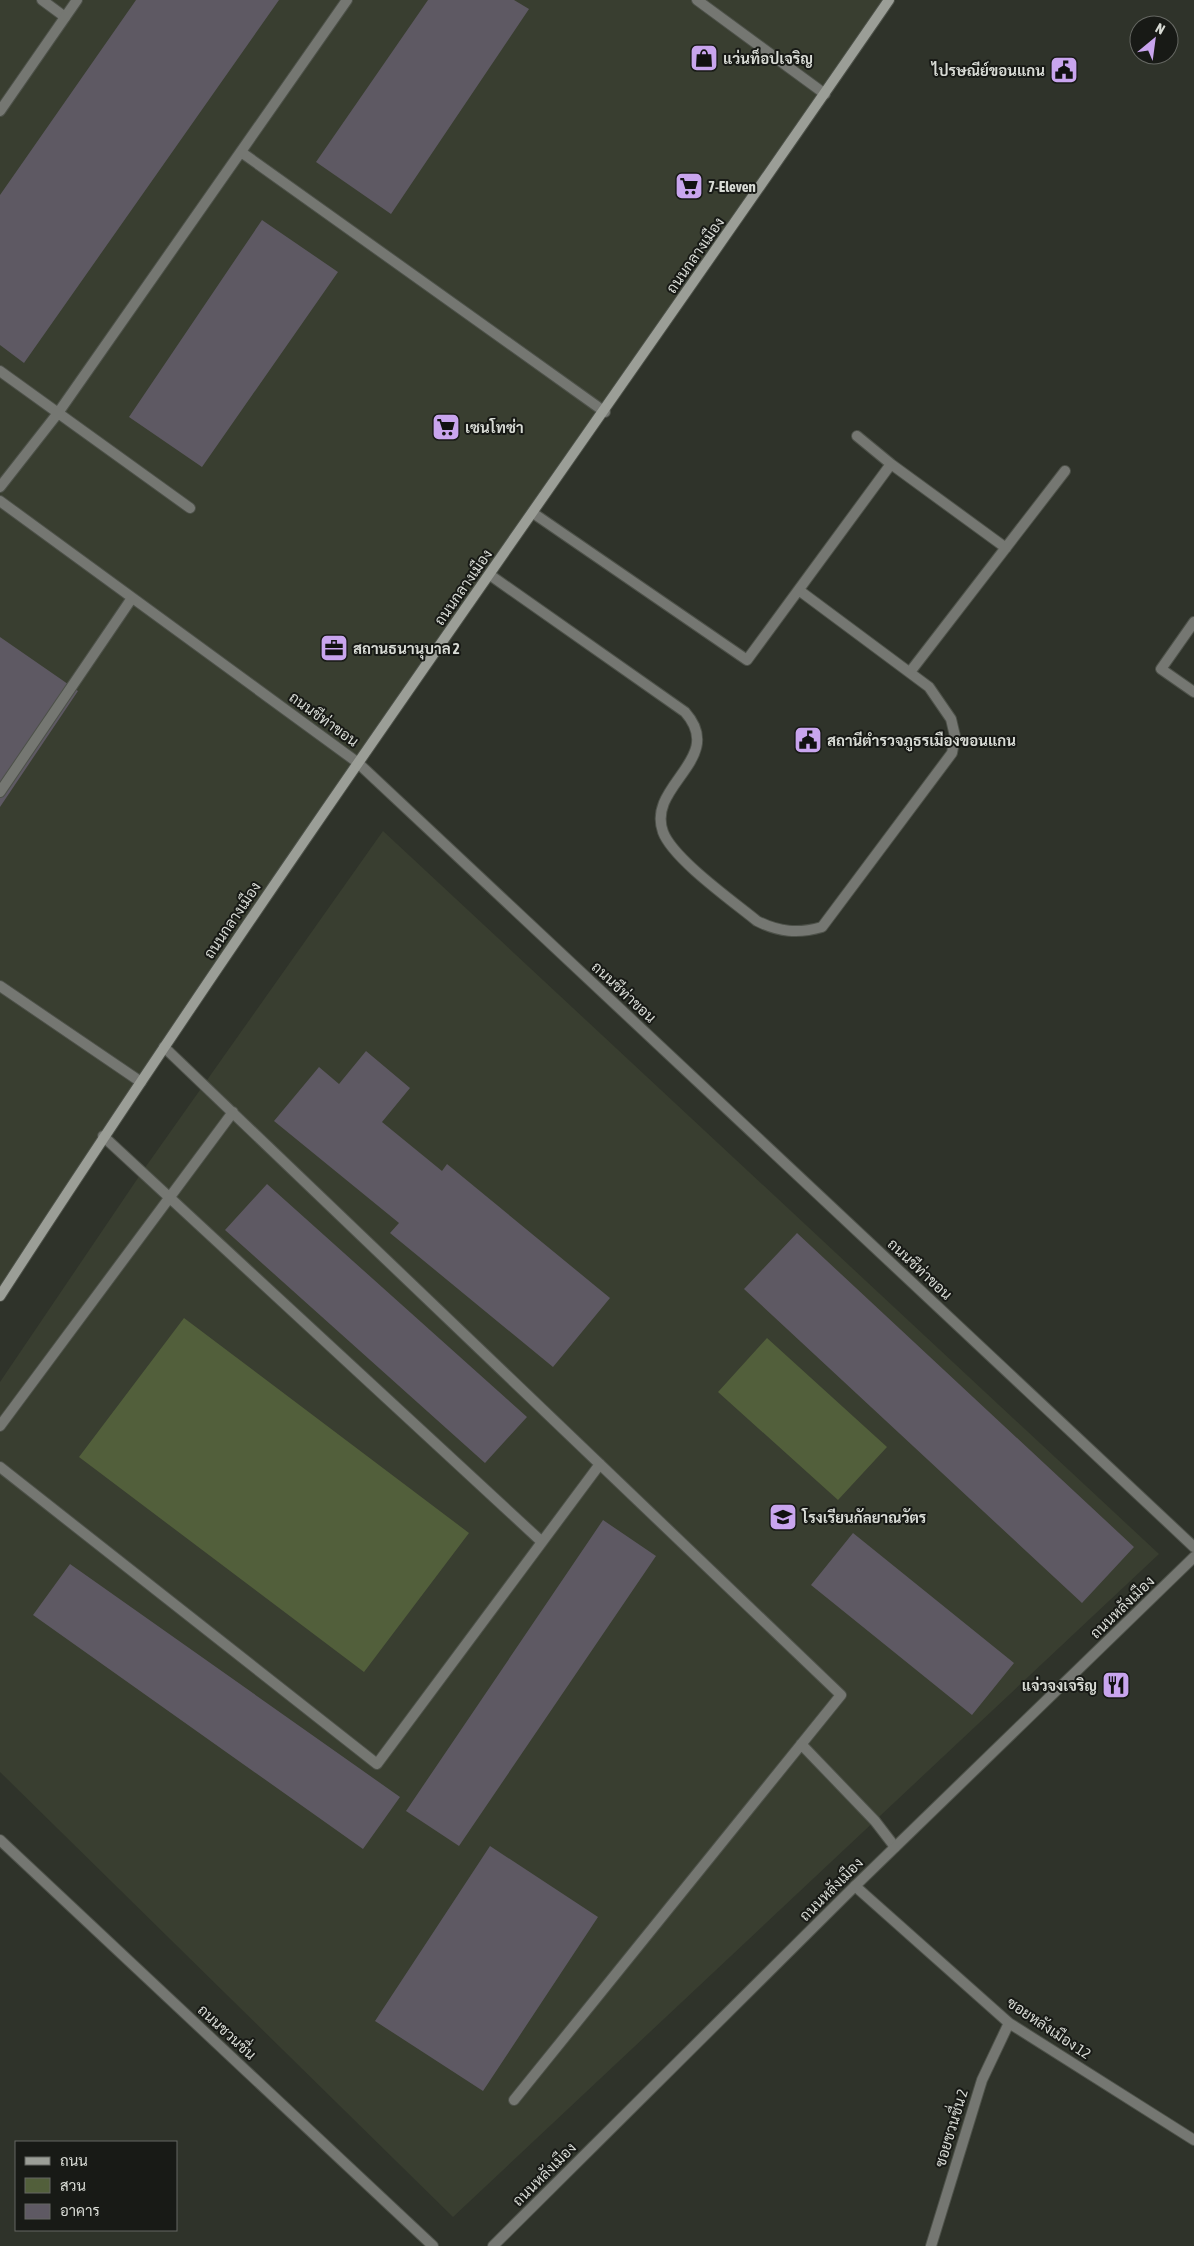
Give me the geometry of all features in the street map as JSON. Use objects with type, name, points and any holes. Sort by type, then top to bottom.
[{"type":"main road","name":"ถนนกลางเมือง","points":[[0,1296],[103,1136],[357,762],[605,412],[889,0]]},
{"type":"street","points":[[42,0],[65,17]]},
{"type":"street","points":[[0,111],[77,0]]},
{"type":"street","points":[[0,487],[58,413],[347,0]]},
{"type":"street","points":[[697,0],[824,94]]},
{"type":"street","points":[[241,152],[605,412]]},
{"type":"street","points":[[0,371],[190,508]]},
{"type":"street","points":[[856,436],[1006,548]]},
{"type":"street","points":[[533,513],[747,660],[800,591],[891,464]]},
{"type":"street","points":[[910,672],[1065,471]]},
{"type":"street","name":"ถนนชีท่าขอน","points":[[0,501],[357,762],[1194,1547]]},
{"type":"street","points":[[490,575],[686,712],[692,719],[697,731],[698,745],[694,755],[661,807],[660,820],[663,833],[678,855],[758,921],[772,929],[800,932],[822,927],[952,753],[955,736],[951,719],[929,687],[800,591]]},
{"type":"street","points":[[0,792],[132,598]]},
{"type":"street","points":[[1194,622],[1161,669],[1194,692]]},
{"type":"street","points":[[0,986],[141,1082]]},
{"type":"street","points":[[164,1047],[841,1696],[514,2100]]},
{"type":"street","points":[[0,1426],[232,1112]]},
{"type":"street","points":[[103,1136],[542,1542]]},
{"type":"street","points":[[0,1467],[377,1764],[600,1464]]},
{"type":"street","name":"ถนนหลังเมือง","points":[[493,2246],[855,1886],[1194,1557]]},
{"type":"street","points":[[801,1744],[875,1821],[895,1847]]},
{"type":"street","name":"ถนนชวนชื่น","points":[[0,1840],[433,2246]]},
{"type":"street","name":"ซอยหลังเมือง 12","points":[[855,1886],[1010,2023],[1194,2140]]},
{"type":"street","name":"ซอยชวนชื่น 2","points":[[931,2246],[982,2080],[1010,2023]]},
{"type":"shaded area","points":[[0,0],[889,0],[357,762],[0,1295]]},
{"type":"shaded area","name":"โรงเรียนกัลยาณวัตร","points":[[383,831],[1159,1554],[453,2217],[0,1772],[0,1382],[142,1172]]},
{"type":"green space","points":[[184,1318],[469,1533],[364,1672],[79,1457]]},
{"type":"green space","points":[[767,1338],[887,1447],[838,1500],[718,1392]]},
{"type":"building","points":[[136,0],[279,0],[24,363],[0,345],[0,195]]},
{"type":"building","points":[[428,0],[514,0],[529,9],[391,214],[316,162]]},
{"type":"building","points":[[262,220],[338,272],[202,467],[129,417]]},
{"type":"building","points":[[0,637],[78,691],[0,807]]},
{"type":"building","points":[[366,1051],[410,1088],[382,1122],[442,1171],[447,1164],[610,1298],[553,1367],[390,1233],[399,1223],[274,1121],[319,1067],[339,1084]]},
{"type":"building","points":[[267,1184],[527,1417],[485,1463],[225,1230]]},
{"type":"building","points":[[797,1233],[1134,1547],[1082,1603],[744,1289]]},
{"type":"building","points":[[603,1520],[656,1556],[459,1846],[406,1811]]},
{"type":"building","points":[[853,1533],[1014,1663],[972,1715],[811,1585]]},
{"type":"building","points":[[70,1564],[400,1797],[363,1849],[33,1615]]},
{"type":"building","points":[[490,1846],[598,1917],[483,2091],[375,2021]]},
{"type":"place","name":"แว่นท็อปเจริญ","points":[[704,58]]},
{"type":"place","name":"ไปรษณีย์ขอนแกน","points":[[1064,70]]},
{"type":"place","name":"7-Eleven","points":[[689,186]]},
{"type":"place","name":"เซนโทซ่า","points":[[446,427]]},
{"type":"place","name":"สถานธนานุบาล 2","points":[[334,648]]},
{"type":"place","name":"สถานีตำรวจภูธรเมืองขอนแกน","points":[[808,740]]},
{"type":"place","name":"โรงเรียนกัลยาณวัตร","points":[[783,1517]]},
{"type":"place","name":"แจ่วจงเจริญ","points":[[1116,1685]]}]
